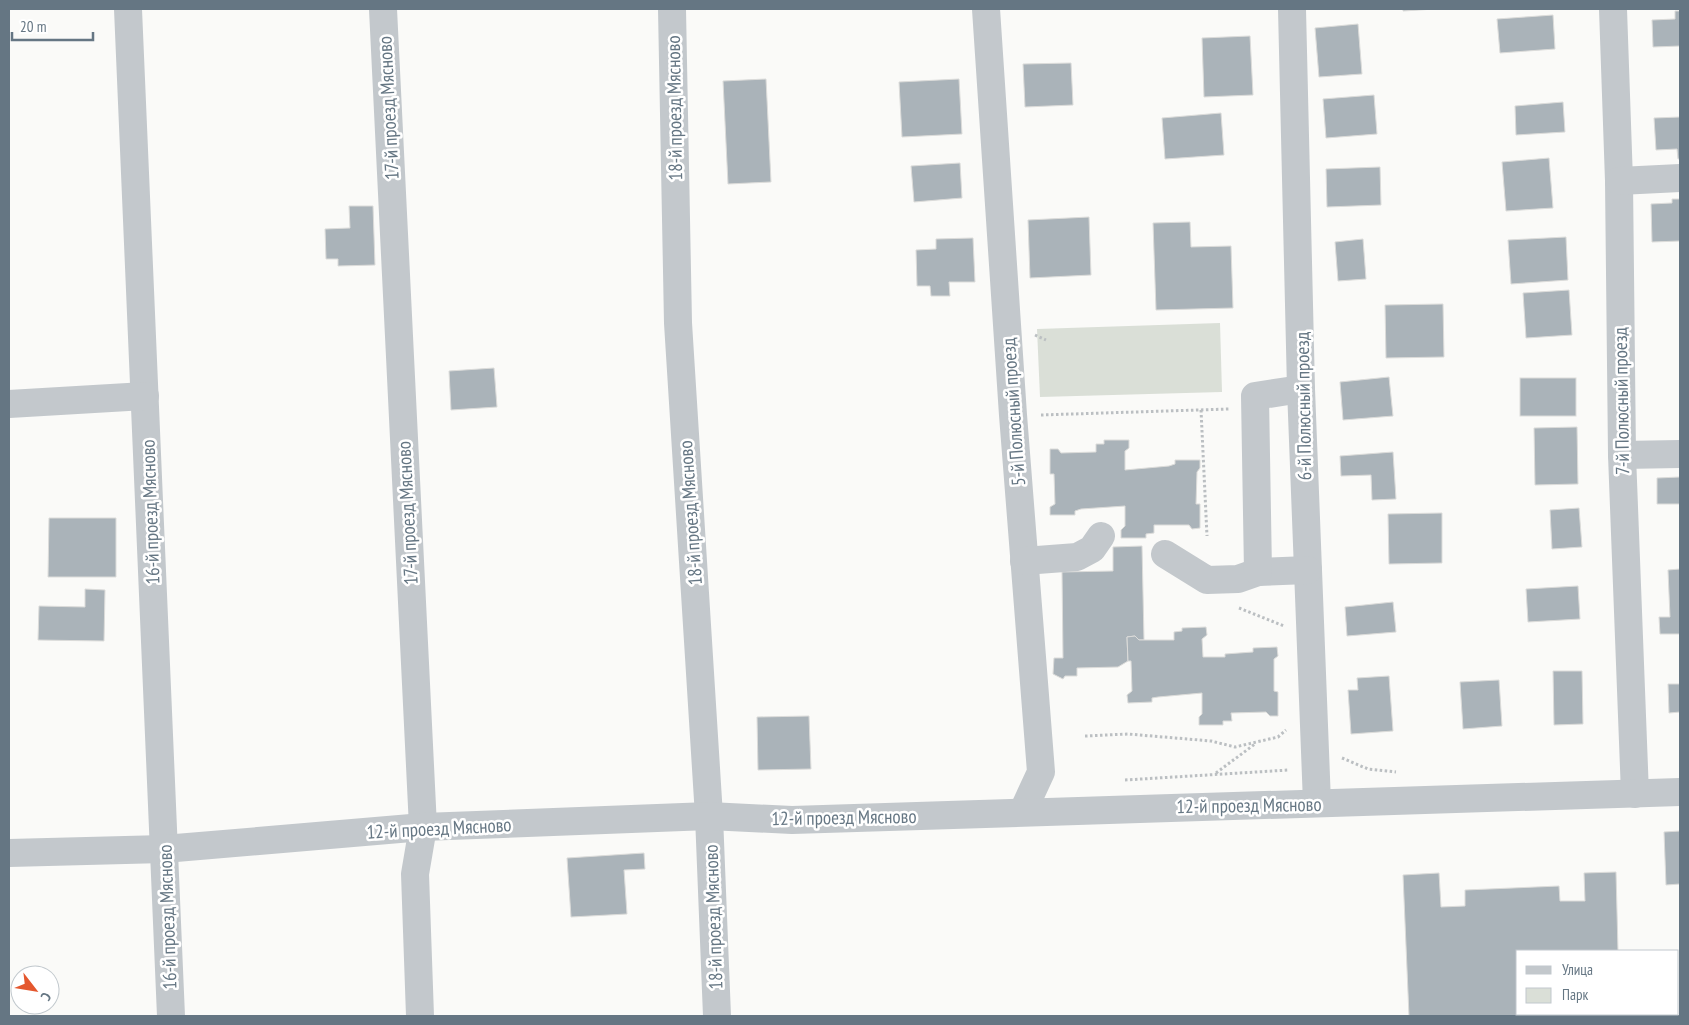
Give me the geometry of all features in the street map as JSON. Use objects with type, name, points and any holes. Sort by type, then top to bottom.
[{"type":"street","name":"16-й проезд Мясново","points":[[128,9],[171,1016]]},
{"type":"street","name":"17-й проезд Мясново","points":[[383,9],[423,827],[414,874],[420,1016]]},
{"type":"street","name":"18-й проезд Мясново","points":[[672,9],[678,322],[709,816],[717,1016]]},
{"type":"street","name":"5-й Полюсный проезд","points":[[986,9],[1012,415],[1041,772],[1023,811]]},
{"type":"street","name":"6-й Полюсный проезд","points":[[1292,9],[1308,570],[1303,733],[1317,803]]},
{"type":"street","name":"7-й Полюсный проезд","points":[[1613,9],[1619,181],[1622,455],[1635,794]]},
{"type":"street","points":[[1619,181],[1680,178]]},
{"type":"street","points":[[1258,572],[1255,396],[1302,389]]},
{"type":"street","points":[[9,404],[145,396]]},
{"type":"street","points":[[1622,455],[1680,454]]},
{"type":"street","points":[[1024,562],[1077,557],[1092,549],[1101,536]]},
{"type":"street","points":[[1165,554],[1207,580],[1238,579],[1258,572],[1308,570]]},
{"type":"street","name":"12-й проезд Мясново","points":[[9,853],[164,849],[423,827],[709,816],[792,820],[1023,811],[1457,801],[1680,792]]},
{"type":"path","points":[[1012,415],[1255,408]]},
{"type":"path","points":[[1201,410],[1207,536]]},
{"type":"path","points":[[1238,608],[1290,630]]},
{"type":"path","points":[[1085,736],[1128,734],[1211,741],[1236,747],[1303,733],[1348,762],[1368,768],[1402,772]]},
{"type":"path","points":[[1215,774],[1257,742]]},
{"type":"path","points":[[1115,780],[1299,770]]},
{"type":"green space","points":[[1220,323],[1222,392],[1040,397],[1037,329]]},
{"type":"building","points":[[1403,9],[1435,9],[1403,11]]},
{"type":"building","points":[[1675,11],[1680,11],[1680,46],[1653,47],[1652,20],[1675,19]]},
{"type":"building","points":[[1553,15],[1555,49],[1500,53],[1497,19]]},
{"type":"building","points":[[1358,24],[1362,74],[1319,77],[1315,28]]},
{"type":"building","points":[[1250,36],[1253,95],[1204,97],[1202,38]]},
{"type":"building","points":[[1071,63],[1073,105],[1025,107],[1023,64]]},
{"type":"building","points":[[766,79],[771,182],[728,184],[723,81]]},
{"type":"building","points":[[959,79],[962,134],[902,137],[899,82]]},
{"type":"building","points":[[1374,95],[1377,134],[1326,138],[1323,99]]},
{"type":"building","points":[[1563,102],[1565,132],[1516,135],[1515,106]]},
{"type":"building","points":[[1221,113],[1224,155],[1165,159],[1162,118]]},
{"type":"building","points":[[1680,117],[1680,159],[1678,159],[1677,149],[1656,150],[1654,118]]},
{"type":"building","points":[[1549,158],[1553,208],[1506,211],[1502,162]]},
{"type":"building","points":[[960,163],[962,198],[914,202],[911,166]]},
{"type":"building","points":[[1380,167],[1381,205],[1327,207],[1326,169]]},
{"type":"building","points":[[1672,199],[1680,199],[1680,241],[1652,242],[1651,204],[1672,203]]},
{"type":"building","points":[[349,206],[373,206],[375,265],[338,266],[338,259],[326,259],[325,229],[350,228]]},
{"type":"building","points":[[1089,217],[1091,275],[1030,278],[1028,220]]},
{"type":"building","points":[[1190,222],[1191,247],[1231,246],[1233,308],[1156,310],[1153,223]]},
{"type":"building","points":[[1566,237],[1568,280],[1511,284],[1508,240]]},
{"type":"building","points":[[973,238],[975,282],[949,282],[950,296],[931,296],[930,286],[917,286],[916,250],[936,249],[936,239]]},
{"type":"building","points":[[1363,239],[1366,279],[1338,281],[1335,242]]},
{"type":"building","points":[[1569,290],[1572,335],[1526,338],[1523,293]]},
{"type":"building","points":[[1443,304],[1444,357],[1386,358],[1385,305]]},
{"type":"building","points":[[494,368],[497,407],[451,410],[449,371]]},
{"type":"building","points":[[1389,377],[1393,416],[1343,420],[1340,382]]},
{"type":"building","points":[[1520,378],[1576,378],[1576,416],[1520,416]]},
{"type":"building","points":[[1577,427],[1578,484],[1535,485],[1534,428]]},
{"type":"building","points":[[1104,440],[1129,440],[1129,448],[1125,451],[1125,470],[1169,466],[1175,464],[1175,460],[1200,460],[1200,468],[1197,472],[1196,504],[1200,504],[1200,528],[1192,529],[1189,525],[1154,525],[1154,533],[1146,534],[1146,538],[1121,538],[1121,530],[1125,526],[1125,506],[1081,509],[1075,511],[1075,515],[1050,515],[1050,507],[1055,504],[1054,474],[1050,474],[1050,449],[1058,449],[1061,453],[1096,452],[1096,444],[1104,444]]},
{"type":"building","points":[[1393,452],[1396,499],[1372,500],[1371,475],[1341,476],[1340,456]]},
{"type":"building","points":[[1680,477],[1680,504],[1657,504],[1657,478]]},
{"type":"building","points":[[1579,508],[1582,547],[1552,549],[1550,510]]},
{"type":"building","points":[[1442,513],[1442,563],[1389,564],[1388,514]]},
{"type":"building","points":[[49,518],[116,518],[116,577],[48,577]]},
{"type":"building","points":[[1142,546],[1144,640],[1139,640],[1135,636],[1127,637],[1128,661],[1118,667],[1077,668],[1077,676],[1065,676],[1063,679],[1053,674],[1054,658],[1063,658],[1062,572],[1113,571],[1113,547]]},
{"type":"building","points":[[1680,569],[1680,634],[1660,634],[1659,617],[1670,617],[1668,570]]},
{"type":"building","points":[[1578,586],[1580,619],[1528,622],[1526,589]]},
{"type":"building","points":[[85,589],[105,590],[104,641],[38,640],[39,606],[85,607]]},
{"type":"building","points":[[1393,602],[1396,632],[1347,636],[1345,607]]},
{"type":"building","points":[[1206,627],[1207,635],[1202,639],[1203,657],[1225,657],[1225,654],[1253,652],[1253,648],[1277,647],[1278,656],[1274,659],[1274,691],[1278,692],[1278,716],[1270,716],[1266,712],[1231,713],[1232,721],[1223,721],[1223,725],[1199,725],[1199,717],[1202,714],[1202,693],[1152,698],[1152,702],[1128,703],[1127,695],[1132,691],[1131,661],[1128,661],[1127,637],[1135,636],[1139,640],[1174,640],[1174,632],[1182,631],[1182,628]]},
{"type":"building","points":[[1553,671],[1582,671],[1583,724],[1554,725]]},
{"type":"building","points":[[1389,676],[1393,731],[1351,734],[1348,690],[1358,690],[1357,678]]},
{"type":"building","points":[[1499,680],[1502,726],[1463,729],[1460,682]]},
{"type":"building","points":[[1668,684],[1680,684],[1680,712],[1669,713]]},
{"type":"building","points":[[809,716],[811,769],[758,770],[757,717]]},
{"type":"building","points":[[1680,831],[1680,884],[1666,885],[1664,832]]},
{"type":"building","points":[[644,853],[645,869],[624,870],[627,914],[571,917],[567,858]]},
{"type":"building","points":[[1616,872],[1618,950],[1516,950],[1516,1015],[1621,1016],[1409,1016],[1403,875],[1439,873],[1441,907],[1465,906],[1465,890],[1559,886],[1560,901],[1585,901],[1584,873]]}]
